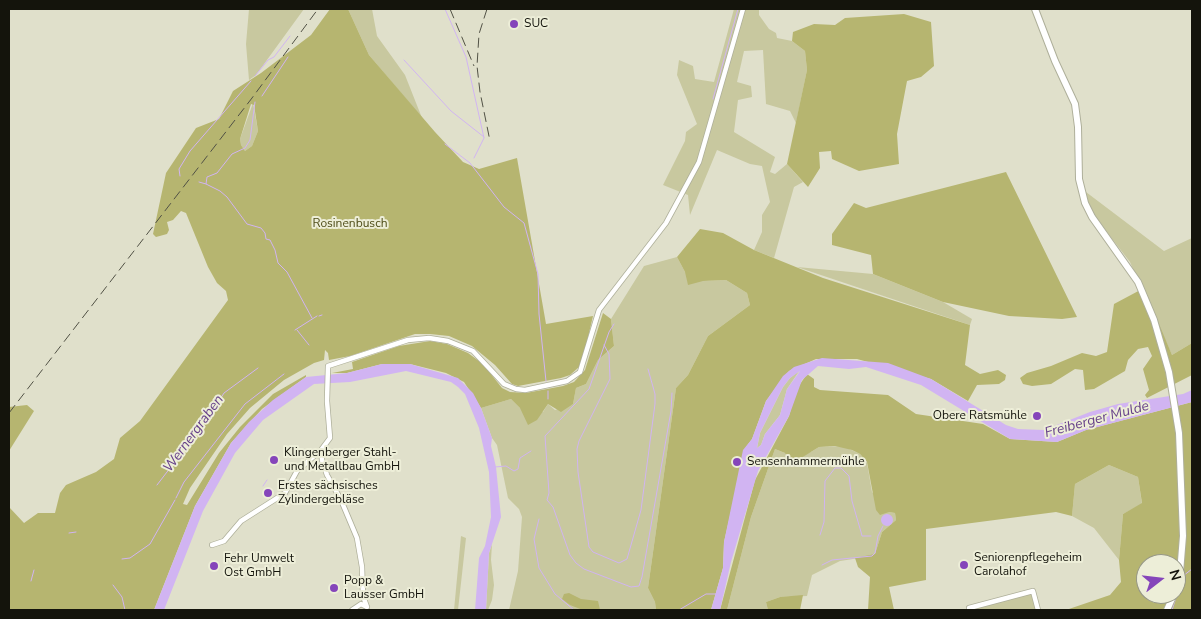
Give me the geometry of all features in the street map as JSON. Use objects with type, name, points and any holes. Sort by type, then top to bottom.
[{"type":"main road","points":[[1035,9],[1055,61],[1075,104],[1078,127],[1079,179],[1085,203],[1092,217],[1138,282],[1154,320],[1166,360],[1179,433],[1183,536],[1182,554]]},
{"type":"street","points":[[212,545],[224,541],[241,521],[285,493],[297,471],[321,450],[330,438],[327,390],[328,366],[408,340],[429,338],[448,341],[473,351],[504,384],[516,389],[525,390],[567,381],[580,372],[601,305],[666,223],[699,162],[743,9]]},
{"type":"street","points":[[321,450],[327,476],[341,500],[357,538],[362,567],[363,596],[367,607],[361,604],[352,610]]},
{"type":"street","points":[[969,608],[1033,591],[1038,610]]},
{"type":"green space","points":[[249,9],[304,9],[256,75],[249,80],[246,44]]},
{"type":"green space","name":"Rosinenbusch","points":[[330,9],[348,9],[369,55],[463,162],[479,169],[517,158],[546,324],[593,316],[579,367],[570,375],[561,378],[518,386],[512,384],[495,365],[472,346],[449,336],[415,334],[350,356],[329,360],[328,353],[325,350],[324,360],[314,363],[284,380],[250,408],[227,434],[190,488],[183,504],[187,505],[219,453],[240,427],[273,394],[306,375],[306,377],[262,409],[231,443],[195,506],[154,610],[9,610],[9,507],[24,523],[38,513],[55,513],[60,493],[66,485],[96,472],[114,459],[120,438],[140,421],[228,300],[226,291],[217,283],[208,267],[186,213],[181,211],[173,220],[167,222],[169,230],[167,234],[156,237],[153,234],[166,173],[196,128],[219,119],[233,91],[261,73],[311,35]],"holes":[[[251,104],[254,105],[258,131],[252,146],[245,151],[240,139]]]},
{"type":"green space","points":[[348,9],[372,9],[377,36],[405,75],[422,118],[369,55]]},
{"type":"green space","points":[[734,9],[759,9],[759,15],[769,29],[776,33],[777,38],[792,41],[805,51],[807,70],[796,123],[790,111],[766,104],[763,50],[744,51],[737,82],[751,86],[752,97],[738,100],[734,132],[775,157],[770,172],[775,174],[787,164],[803,182],[794,187],[774,258],[754,250],[762,232],[762,215],[770,202],[762,166],[750,164],[717,150],[690,215],[688,195],[663,185],[685,141],[686,132],[697,124],[677,75],[679,60],[693,66],[695,79],[714,82]]},
{"type":"green space","points":[[904,14],[931,22],[934,66],[921,77],[907,81],[897,134],[899,164],[859,171],[832,159],[831,151],[819,152],[820,168],[808,187],[787,164],[807,70],[805,51],[792,41],[793,32],[814,24],[835,25],[845,18]]},
{"type":"green space","points":[[253,103],[258,131],[252,146],[245,151],[240,139]]},
{"type":"green space","points":[[1006,172],[1077,317],[1062,319],[1009,316],[943,302],[873,274],[871,255],[832,245],[832,234],[854,203],[866,208]]},
{"type":"green space","points":[[1082,189],[1164,251],[1192,238],[1192,343],[1172,355],[1130,262],[1093,214]]},
{"type":"green space","points":[[700,229],[723,233],[754,250],[823,278],[970,325],[965,365],[980,374],[998,370],[1006,375],[1005,380],[999,384],[977,385],[968,401],[931,379],[857,359],[816,359],[789,371],[766,401],[752,439],[746,447],[724,542],[723,568],[711,610],[656,610],[655,602],[648,588],[676,388],[688,375],[708,336],[750,305],[747,293],[726,280],[703,281],[688,285],[685,272],[677,257]]},
{"type":"green space","points":[[677,257],[685,272],[703,281],[726,280],[747,293],[750,305],[708,336],[688,375],[676,388],[648,588],[655,602],[656,610],[509,610],[518,571],[522,517],[519,509],[508,498],[497,445],[492,438],[481,408],[511,399],[520,408],[543,412],[548,404],[555,410],[573,404],[576,388],[586,384],[598,360],[614,346],[611,319],[644,266]]},
{"type":"green space","points":[[797,267],[873,274],[943,302],[972,319],[970,325]]},
{"type":"green space","points":[[1144,288],[1172,355],[1192,343],[1192,375],[1147,398],[1145,395],[1149,390],[1143,369],[1152,356],[1148,347],[1138,349],[1128,360],[1125,371],[1094,389],[1085,390],[1083,370],[1075,369],[1051,384],[1032,386],[1023,384],[1020,378],[1027,373],[1051,366],[1082,353],[1096,356],[1107,352],[1114,304]]},
{"type":"green space","points":[[603,313],[611,319],[614,346],[598,360],[586,384],[576,388],[573,404],[561,412],[548,404],[537,420],[528,425],[520,408],[511,399],[481,408],[464,382],[446,373],[410,364],[382,364],[347,373],[332,373],[353,369],[352,362],[399,346],[430,341],[447,344],[468,353],[483,364],[502,388],[510,392],[526,393],[563,386],[574,382],[585,370]]},
{"type":"green space","points":[[800,370],[787,389],[780,415],[765,434],[761,445],[757,448],[760,433],[783,387]]},
{"type":"green space","points":[[807,374],[814,379],[814,387],[820,390],[888,395],[916,414],[983,424],[1010,439],[1057,442],[1086,430],[1192,402],[1192,610],[1066,610],[1110,595],[1121,582],[1119,560],[1123,514],[1142,503],[1138,477],[1109,465],[1075,484],[1072,516],[1056,512],[926,529],[926,580],[889,587],[894,610],[868,610],[870,577],[858,567],[855,558],[875,554],[882,532],[896,520],[895,513],[889,512],[880,515],[876,510],[867,462],[860,454],[835,446],[819,447],[793,463],[785,453],[775,449],[751,517],[727,610],[720,610],[755,480],[789,416],[796,390]]},
{"type":"green space","points":[[27,405],[34,411],[9,451],[9,407]]},
{"type":"green space","points":[[843,446],[860,454],[867,463],[872,492],[889,512],[895,513],[896,520],[882,532],[875,554],[840,561],[812,575],[807,596],[780,597],[766,602],[768,610],[727,610],[751,517],[775,449],[785,453],[811,452],[819,447]]},
{"type":"green space","points":[[1109,465],[1138,477],[1142,504],[1123,514],[1119,560],[1094,528],[1072,516],[1075,484]]},
{"type":"green space","points":[[461,536],[466,538],[458,610],[454,610]]},
{"type":"green space","points":[[492,544],[491,560],[494,585],[492,600],[488,610],[486,610],[489,553]]},
{"type":"green space","points":[[569,593],[581,599],[598,601],[600,610],[583,610],[570,605],[562,599],[564,594]]},
{"type":"green space","points":[[1033,593],[1037,610],[970,610]]},
{"type":"green space","points":[[803,595],[800,610],[768,610],[766,602],[780,597]]},
{"type":"water","name":"Freiberger Mulde","points":[[822,358],[888,363],[931,379],[1006,425],[1018,429],[1044,430],[1090,412],[1118,404],[1183,394],[1192,390],[1192,402],[1086,430],[1057,442],[1010,439],[921,385],[866,367],[849,369],[818,366],[802,380],[789,416],[758,471],[731,562],[720,610],[711,610],[723,568],[724,542],[743,450],[752,439],[766,401],[783,376],[794,367]],"holes":[[[800,371],[787,389],[780,415],[765,434],[761,445],[757,448],[760,433],[783,387],[790,378]]]},
{"type":"water","points":[[382,364],[410,364],[458,378],[473,393],[481,408],[492,438],[491,446],[496,467],[501,517],[489,553],[486,610],[475,610],[479,558],[485,546],[491,517],[489,472],[479,428],[465,394],[458,387],[451,382],[406,371],[350,382],[314,384],[263,420],[235,453],[203,511],[164,610],[154,610],[195,506],[231,443],[249,422],[273,400],[306,377],[347,373]]},
{"type":"water","points":[[885,514],[889,514],[893,520],[889,526],[885,526],[881,522],[881,518]]},
{"type":"waterway","points":[[445,9],[466,57],[484,138],[474,158]]},
{"type":"waterway","points":[[713,99],[738,9]]},
{"type":"waterway","points":[[255,76],[268,60],[274,57],[290,36]]},
{"type":"waterway","points":[[262,96],[288,57]]},
{"type":"waterway","points":[[404,60],[451,111],[484,137]]},
{"type":"waterway","points":[[180,176],[179,169],[190,151],[251,81]]},
{"type":"waterway","points":[[255,102],[250,140],[245,148],[232,154],[217,173],[207,177],[206,184],[227,197],[247,224],[261,228],[265,233],[266,239],[270,240],[275,250],[278,263],[287,272],[312,318]]},
{"type":"waterway","points":[[445,144],[470,163],[504,207],[524,223],[538,274],[539,314],[546,381]]},
{"type":"waterway","points":[[199,182],[206,184]]},
{"type":"waterway","name":"Wernergraben","points":[[295,330],[317,316]]},
{"type":"waterway","points":[[614,324],[609,332],[589,389],[545,436],[549,493],[547,500],[553,507],[570,555],[576,563],[584,569],[631,587],[639,586],[642,577],[671,411],[672,393]]},
{"type":"waterway","points":[[297,330],[309,345]]},
{"type":"waterway","points":[[604,345],[609,354],[610,379],[579,441],[577,449],[578,472],[589,547],[593,552],[619,563],[627,559],[641,510],[655,404],[655,394],[648,369]]},
{"type":"waterway","name":"Wernergraben","points":[[157,485],[204,424],[224,393],[258,368]]},
{"type":"waterway","points":[[176,498],[184,482],[245,404],[284,374]]},
{"type":"waterway","points":[[548,391],[548,399]]},
{"type":"waterway","points":[[495,467],[506,466],[514,471],[518,469],[520,458],[531,451]]},
{"type":"waterway","points":[[1192,462],[1192,505]]},
{"type":"waterway","points":[[820,535],[824,522],[825,481],[835,468],[841,468],[849,476],[852,501],[862,536],[871,536]]},
{"type":"waterway","points":[[263,486],[267,480]]},
{"type":"waterway","points":[[122,559],[130,558],[150,544],[175,500]]},
{"type":"waterway","points":[[539,519],[534,539],[539,568],[555,594],[574,610]]},
{"type":"waterway","points":[[822,565],[832,560],[872,556],[875,553],[878,536],[883,526]]},
{"type":"waterway","name":"Wernergraben","points":[[69,533],[76,532]]},
{"type":"waterway","points":[[1172,610],[1183,576],[1192,569]]},
{"type":"waterway","name":"Wernergraben","points":[[31,581],[34,570]]},
{"type":"waterway","points":[[113,585],[122,597],[125,610]]},
{"type":"waterway","points":[[679,610],[706,594],[716,594]]},
{"type":"railway","points":[[9,413],[252,98],[318,9]]},
{"type":"railway","points":[[450,9],[474,66]]},
{"type":"railway","points":[[487,9],[479,34],[477,66],[490,141]]},
{"type":"place","name":"SUC","points":[[514,24]]},
{"type":"place","name":"Obere Ratsmühle","points":[[1037,416]]},
{"type":"place","name":"Klingenberger Stahl- und Metallbau GmbH","points":[[274,460]]},
{"type":"place","name":"Sensenhammermühle","points":[[737,462]]},
{"type":"place","name":"Erstes sächsisches Zylindergebläse","points":[[268,493]]},
{"type":"place","name":"Seniorenpflegeheim Carolahof","points":[[964,565]]},
{"type":"place","name":"Fehr Umwelt Ost GmbH","points":[[214,566]]},
{"type":"place","name":"Popp & Lausser GmbH","points":[[334,588]]}]
